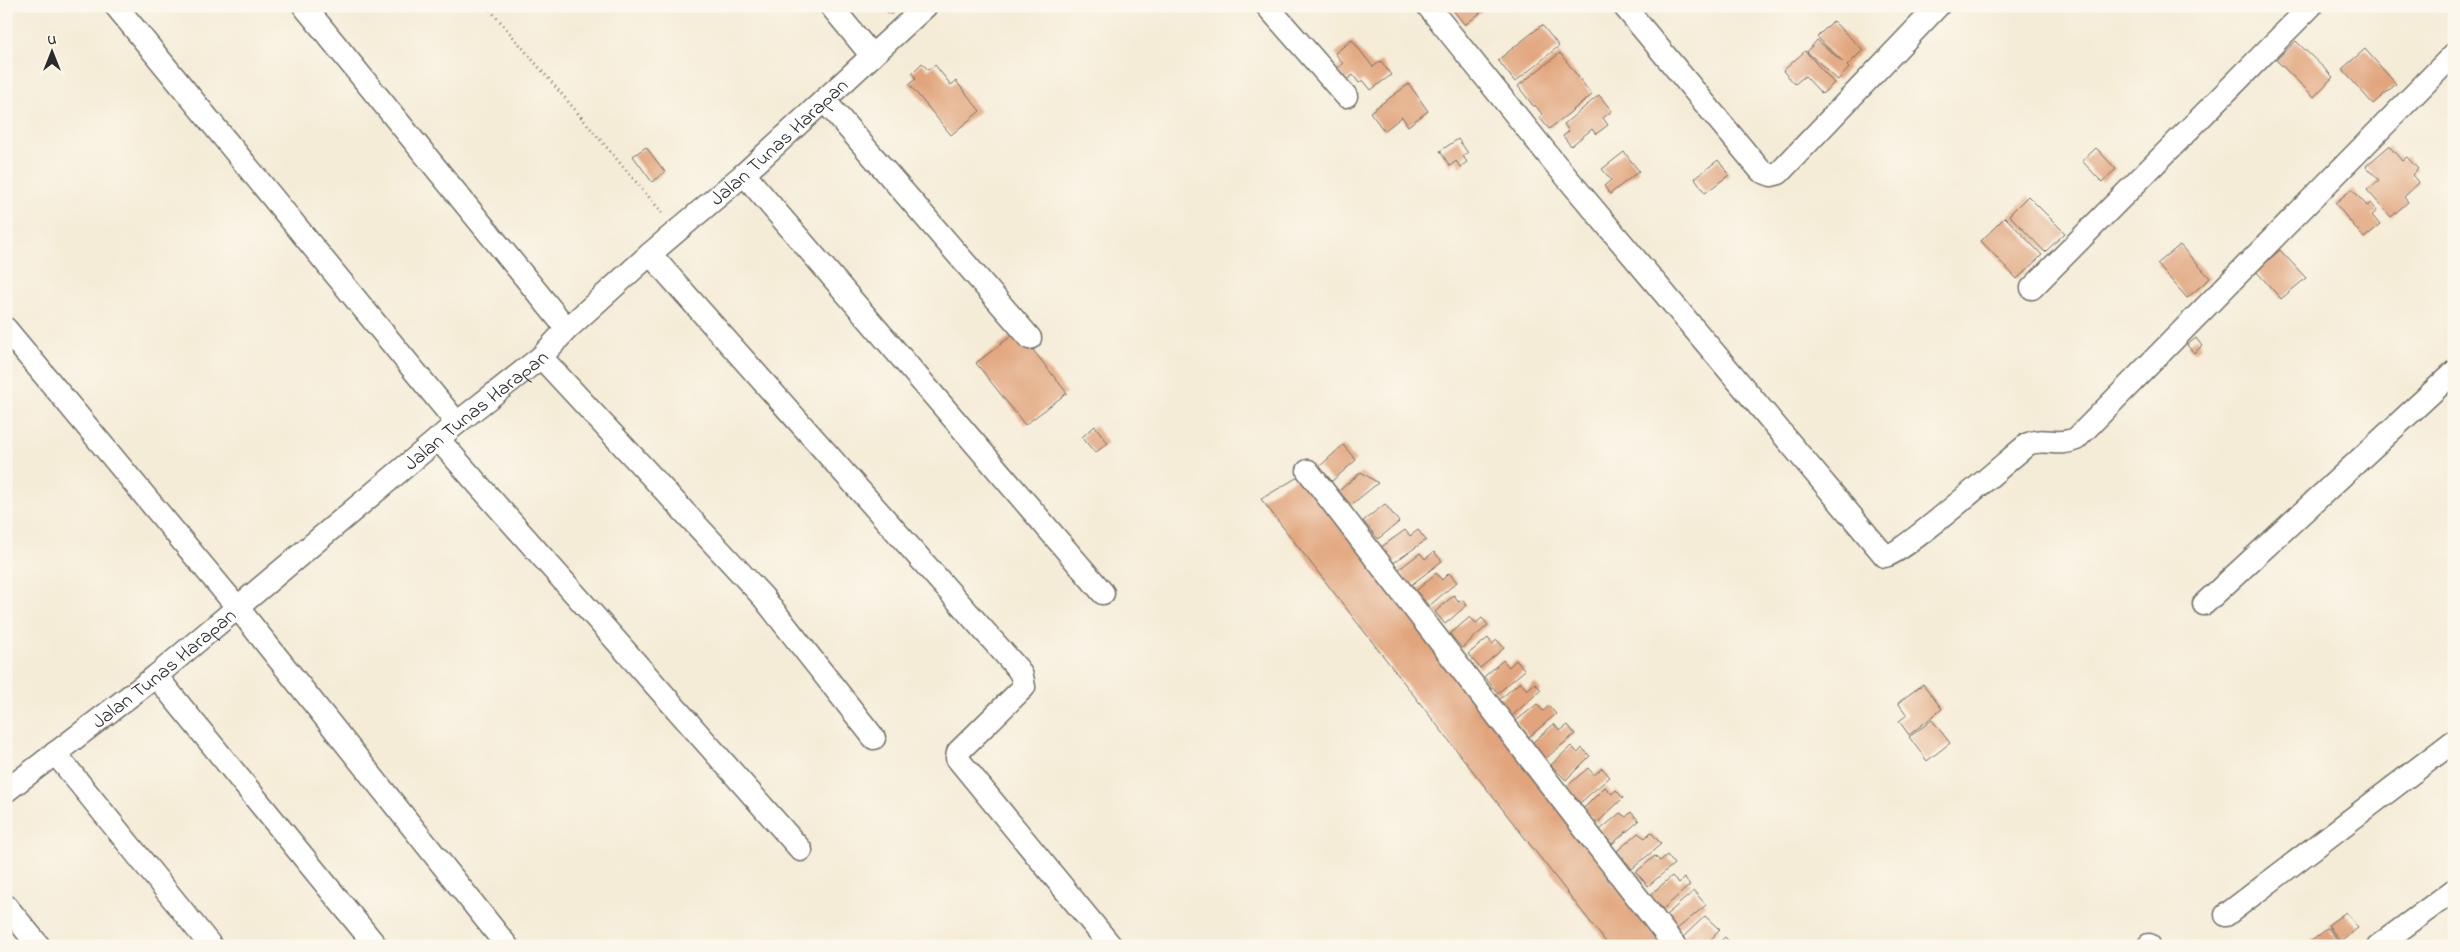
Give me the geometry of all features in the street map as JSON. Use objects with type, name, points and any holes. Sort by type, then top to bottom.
[{"type":"street","points":[[116,6],[457,423]]},
{"type":"street","points":[[304,6],[567,329]]},
{"type":"street","points":[[831,6],[872,56]]},
{"type":"street","name":"Jalan Tunas Harapan","points":[[6,791],[156,676],[457,423],[541,357],[567,329],[650,254],[744,174],[926,6]]},
{"type":"street","points":[[1267,6],[1346,96]]},
{"type":"street","points":[[1428,6],[1553,161],[1885,556],[1891,556],[1918,535],[2028,444],[2041,441],[2058,444],[2076,439],[2454,54]]},
{"type":"street","points":[[1624,6],[1761,171],[1770,175],[1779,173],[1938,6]]},
{"type":"street","points":[[2032,288],[2311,6]]},
{"type":"street","points":[[824,100],[1030,338]]},
{"type":"street","points":[[744,174],[1103,593]]},
{"type":"street","points":[[650,254],[1022,676],[1024,687],[958,752],[957,758],[1111,946]]},
{"type":"street","points":[[6,329],[238,608],[507,946]]},
{"type":"street","points":[[541,357],[763,597],[874,738]]},
{"type":"street","points":[[2204,604],[2454,372]]},
{"type":"street","points":[[438,439],[800,850]]},
{"type":"street","points":[[1308,471],[1676,946]]},
{"type":"street","points":[[156,676],[376,946]]},
{"type":"street","points":[[2226,915],[2454,741]]},
{"type":"street","points":[[55,753],[211,946]]},
{"type":"street","points":[[2378,946],[2454,890]]},
{"type":"street","points":[[6,906],[39,946]]},
{"type":"path","points":[[488,6],[677,231]]},
{"type":"building","points":[[883,6],[901,6],[891,15]]},
{"type":"building","points":[[1450,6],[1489,6],[1465,25]]},
{"type":"building","points":[[1833,21],[1863,50],[1847,66],[1849,68],[1838,80],[1807,52],[1817,40],[1843,62],[1817,37]]},
{"type":"building","points":[[1542,25],[1559,46],[1515,82],[1498,60]]},
{"type":"building","points":[[1352,40],[1373,67],[1381,61],[1391,75],[1371,90],[1363,80],[1359,83],[1353,75],[1345,81],[1336,69],[1343,64],[1335,53]]},
{"type":"building","points":[[2296,41],[2333,77],[2314,97],[2276,60]]},
{"type":"building","points":[[2365,49],[2396,84],[2373,104],[2342,69]]},
{"type":"building","points":[[1805,51],[1834,83],[1822,94],[1805,76],[1795,84],[1783,71]]},
{"type":"building","points":[[1560,53],[1592,95],[1549,129],[1539,117],[1542,114],[1535,105],[1534,107],[1518,86]]},
{"type":"building","points":[[922,63],[928,70],[935,65],[951,85],[956,81],[980,111],[951,135],[909,84],[916,79],[912,73]]},
{"type":"building","points":[[1409,84],[1428,111],[1408,126],[1402,117],[1384,131],[1370,112]]},
{"type":"building","points":[[1599,95],[1612,111],[1603,118],[1608,125],[1596,134],[1592,129],[1571,146],[1563,136],[1569,131],[1564,124]]},
{"type":"building","points":[[1458,139],[1468,153],[1463,156],[1467,162],[1460,167],[1456,161],[1450,166],[1440,151]]},
{"type":"building","points":[[2389,146],[2402,161],[2407,157],[2418,169],[2412,175],[2419,183],[2404,197],[2408,202],[2391,217],[2367,190],[2379,180],[2366,166]]},
{"type":"building","points":[[646,147],[665,172],[652,182],[633,156]]},
{"type":"building","points":[[2096,148],[2116,169],[2102,182],[2082,161]]},
{"type":"building","points":[[1624,152],[1639,171],[1610,194],[1604,186],[1611,180],[1602,169]]},
{"type":"building","points":[[1718,160],[1729,175],[1705,193],[1695,178]]},
{"type":"building","points":[[2352,189],[2367,206],[2371,203],[2377,211],[2372,215],[2380,225],[2364,238],[2335,203]]},
{"type":"building","points":[[2028,196],[2065,233],[2045,252],[2009,215]]},
{"type":"building","points":[[2005,217],[2042,255],[2017,279],[1981,241]]},
{"type":"building","points":[[2180,245],[2210,278],[2187,298],[2157,264]]},
{"type":"building","points":[[2280,250],[2306,278],[2281,299],[2256,271]]},
{"type":"building","points":[[1018,331],[1067,393],[1025,425],[976,363]]},
{"type":"building","points":[[2196,338],[2202,346],[2194,353],[2187,345]]},
{"type":"building","points":[[1095,426],[1108,443],[1095,453],[1082,437]]},
{"type":"building","points":[[1343,445],[1356,460],[1332,481],[1319,467]]},
{"type":"building","points":[[1308,471],[1662,946],[1609,946],[1261,499]]},
{"type":"building","points":[[1361,472],[1378,483],[1351,505],[1339,491]]},
{"type":"building","points":[[1385,504],[1399,522],[1378,539],[1363,521]]},
{"type":"building","points":[[1405,530],[1410,536],[1418,530],[1426,540],[1392,564],[1380,548]]},
{"type":"building","points":[[1434,552],[1442,561],[1411,585],[1398,570],[1420,553],[1425,559]]},
{"type":"building","points":[[1436,573],[1442,580],[1449,573],[1457,582],[1429,606],[1416,591]]},
{"type":"building","points":[[1454,595],[1458,602],[1463,600],[1467,605],[1445,624],[1435,612]]},
{"type":"building","points":[[1470,617],[1476,623],[1482,618],[1488,625],[1462,648],[1450,634]]},
{"type":"building","points":[[1488,638],[1492,644],[1497,640],[1504,648],[1480,668],[1468,654]]},
{"type":"building","points":[[1503,660],[1509,667],[1516,660],[1525,670],[1498,693],[1484,677]]},
{"type":"building","points":[[1520,682],[1527,690],[1535,683],[1541,690],[1512,716],[1498,701]]},
{"type":"building","points":[[1923,684],[1942,709],[1909,735],[1899,721],[1907,715],[1898,703]]},
{"type":"building","points":[[1537,704],[1543,711],[1549,706],[1556,714],[1529,737],[1516,721]]},
{"type":"building","points":[[1932,720],[1950,743],[1927,761],[1909,737]]},
{"type":"building","points":[[1554,724],[1560,731],[1568,725],[1575,734],[1545,759],[1532,743]]},
{"type":"building","points":[[1571,746],[1578,753],[1582,748],[1590,756],[1566,780],[1551,765]]},
{"type":"building","points":[[1588,768],[1594,775],[1602,768],[1610,777],[1580,803],[1566,787]]},
{"type":"building","points":[[1605,787],[1612,794],[1616,790],[1623,798],[1597,823],[1583,809]]},
{"type":"building","points":[[1631,812],[1639,821],[1612,844],[1600,830],[1620,813],[1626,817]]},
{"type":"building","points":[[1651,832],[1661,844],[1632,869],[1617,851],[1638,833],[1645,838]]},
{"type":"building","points":[[1667,855],[1674,864],[1648,886],[1636,872],[1655,856],[1660,861]]},
{"type":"building","points":[[1672,876],[1679,883],[1684,878],[1690,885],[1663,909],[1650,895]]},
{"type":"building","points":[[1694,891],[1706,905],[1676,930],[1665,916]]},
{"type":"building","points":[[2346,912],[2358,928],[2340,941],[2328,925]]},
{"type":"building","points":[[1705,916],[1720,930],[1704,946],[1692,946],[1683,937]]},
{"type":"building","points":[[2328,928],[2339,942],[2335,946],[2311,946],[2309,943]]},
{"type":"building","points":[[1725,937],[1733,946],[1715,946]]}]
